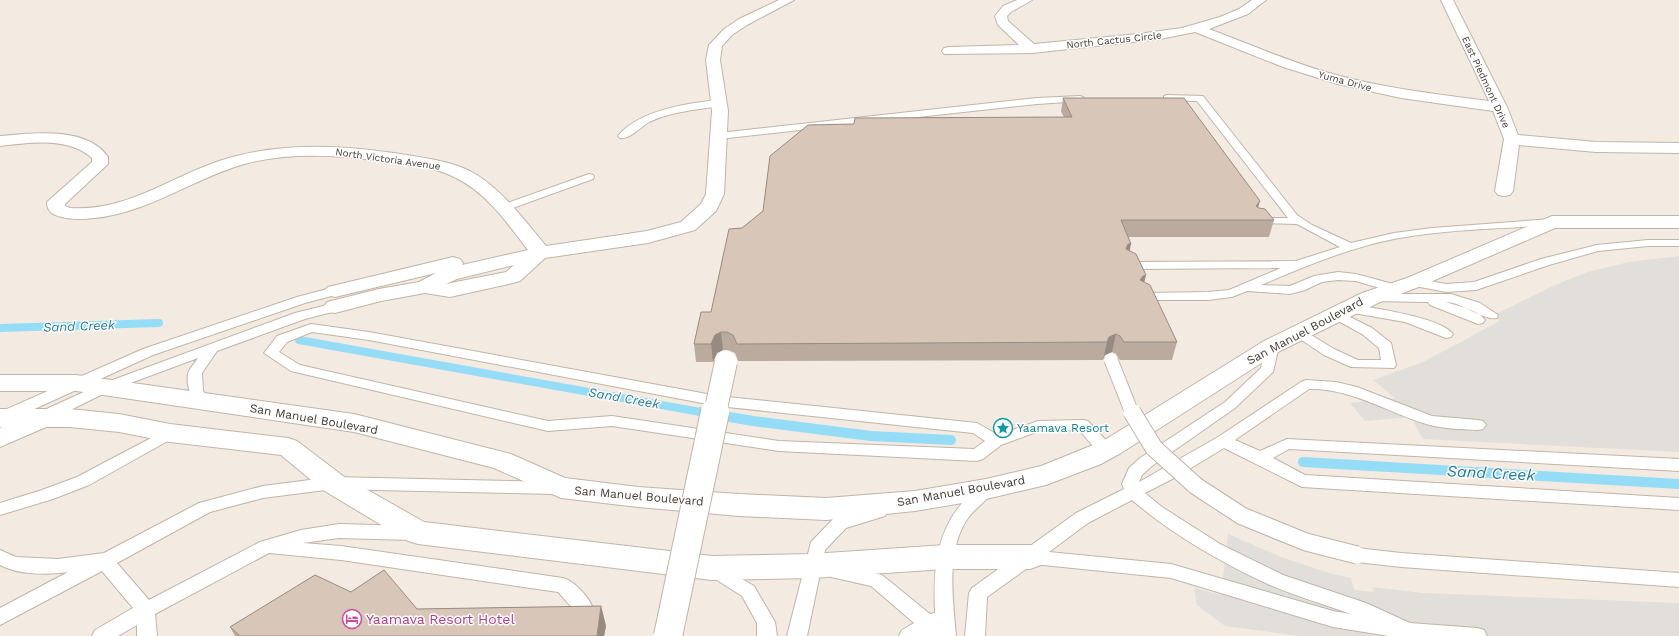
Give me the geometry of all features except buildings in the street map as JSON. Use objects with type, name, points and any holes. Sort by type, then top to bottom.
[{"type":"street","points":[[335,299],[499,252],[541,253],[648,237],[688,226],[709,207],[716,194],[719,103],[713,60],[716,45],[728,32],[743,22],[788,0]]},
{"type":"street","points":[[1026,0],[1007,9],[1001,16],[1002,22],[1032,49]]},
{"type":"street","name":"North Cactus Circle","points":[[949,51],[1032,49],[1145,38],[1197,29],[1224,19],[1260,0]]},
{"type":"street","name":"East Piedmont Drive","points":[[1447,0],[1499,107],[1512,139],[1504,191]]},
{"type":"street","name":"Yuma Drive","points":[[1197,29],[1269,57],[1342,81],[1374,88],[1499,107]]},
{"type":"street","name":"North Victoria Avenue","points":[[0,141],[56,138],[85,145],[96,151],[100,157],[100,164],[56,202],[56,208],[62,212],[75,214],[108,211],[150,199],[222,166],[284,151],[314,150],[362,154],[434,164],[455,170],[471,179],[503,208],[541,253]]},
{"type":"street","points":[[1512,139],[1554,146],[1590,148],[1679,148]]},
{"type":"street","name":"San Manuel Boulevard","points":[[0,383],[76,383],[354,423],[502,461],[561,488],[638,497],[826,509],[915,501],[986,489],[1046,475],[1107,450],[1272,346],[1351,307],[1408,289],[1552,222],[1679,222]]},
{"type":"street","points":[[335,299],[379,295],[425,287],[450,292],[513,277],[541,253]]},
{"type":"street","points":[[668,636],[726,362]]},
{"type":"street","points":[[0,418],[70,418],[119,423],[170,433],[288,447],[333,483],[418,533],[712,568],[812,566],[945,557],[1030,557]]},
{"type":"street","points":[[0,438],[42,418]]},
{"type":"lane","points":[[719,136],[1037,101],[1093,98]]},
{"type":"lane","points":[[1154,98],[1200,98],[1293,217],[1308,227],[1350,247]]},
{"type":"lane","points":[[623,136],[635,125],[673,110],[692,105],[719,103]]},
{"type":"lane","points":[[503,208],[589,177]]},
{"type":"lane","points":[[1258,221],[1299,221]]},
{"type":"lane","points":[[1144,297],[1208,296],[1232,293],[1300,264],[1350,247],[1394,236],[1432,231],[1552,222]]},
{"type":"lane","points":[[1408,289],[1476,286],[1545,262],[1597,248],[1648,243],[1679,243]]},
{"type":"lane","points":[[1130,265],[1300,264]]},
{"type":"lane","points":[[1243,288],[1295,289],[1318,279],[1334,276],[1349,276],[1451,298],[1475,306],[1492,315]]},
{"type":"lane","points":[[1408,289],[1478,320]]},
{"type":"lane","points":[[0,418],[148,352],[262,313],[335,299]]},
{"type":"lane","points":[[42,418],[104,388],[300,316],[335,299]]},
{"type":"lane","points":[[1298,333],[1329,352],[1356,364],[1389,365],[1386,346],[1367,331],[1351,307]]},
{"type":"lane","points":[[1351,307],[1397,315],[1426,323],[1446,334]]},
{"type":"lane","points":[[262,313],[282,339]]},
{"type":"lane","points":[[996,441],[977,428],[718,401],[369,336],[311,328],[282,339],[271,353],[296,368],[548,426],[612,421],[780,446],[977,455],[996,441],[1038,426],[1083,425],[1107,450]]},
{"type":"lane","points":[[1272,346],[1268,369],[1230,405],[1146,462],[1135,472],[1130,484],[1133,492],[1156,511],[1214,548],[1277,580],[1359,609],[1408,631]]},
{"type":"lane","points":[[205,402],[196,392],[195,374],[212,349]]},
{"type":"lane","points":[[1111,360],[1128,406],[1154,448],[1196,486],[1242,516],[1306,542],[1357,555],[1401,560],[1679,580]]},
{"type":"lane","points":[[975,636],[978,593],[1030,557],[1082,518],[1133,492],[1223,441],[1306,385],[1318,383],[1336,385],[1430,420],[1478,425]]},
{"type":"lane","points":[[0,509],[47,495],[84,481],[170,433]]},
{"type":"lane","points":[[1223,441],[1260,458],[1302,481],[1679,504]]},
{"type":"lane","points":[[1260,458],[1287,444],[1679,465]]},
{"type":"lane","points":[[0,617],[205,507],[263,492],[333,483],[561,488]]},
{"type":"lane","points":[[938,625],[945,557],[958,520],[986,489]]},
{"type":"lane","points":[[797,636],[817,547],[840,522],[915,501]]},
{"type":"lane","points":[[102,636],[146,610],[266,547],[301,537],[339,531],[418,533]]},
{"type":"lane","points":[[266,547],[341,553],[563,585],[583,606]]},
{"type":"lane","points":[[0,557],[14,564],[58,566],[104,560]]},
{"type":"lane","points":[[1030,557],[1171,571],[1333,619],[1408,631],[1477,636]]},
{"type":"lane","points":[[104,560],[146,610],[147,636]]},
{"type":"lane","points":[[812,566],[876,580],[938,625],[946,636]]},
{"type":"lane","points":[[712,568],[748,591],[766,622],[767,636]]},
{"type":"lane","points":[[908,636],[938,625]]},
{"type":"shaded area","points":[[1679,256],[1679,452],[1423,439],[1411,417],[1365,421],[1350,403],[1395,398],[1373,380],[1423,362],[1499,321],[1496,314],[1555,285],[1588,272],[1629,262]]},
{"type":"shaded area","points":[[1228,534],[1281,557],[1329,573],[1351,578],[1354,590],[1374,592],[1373,587],[1423,593],[1679,603],[1679,636],[1299,636],[1225,626],[1197,605],[1194,588],[1221,595]]},
{"type":"waterway","name":"Sand Creek","points":[[0,328],[159,323]]},
{"type":"waterway","name":"Sand Creek","points":[[299,340],[706,413]]},
{"type":"waterway","name":"Sand Creek","points":[[701,412],[753,421],[871,436],[951,440]]},
{"type":"waterway","name":"Sand Creek","points":[[1303,462],[1679,484]]},
{"type":"place","name":"Yaamava Resort","points":[[1003,428]]},
{"type":"place","name":"Yaamava Resort Hotel","points":[[352,619]]}]
